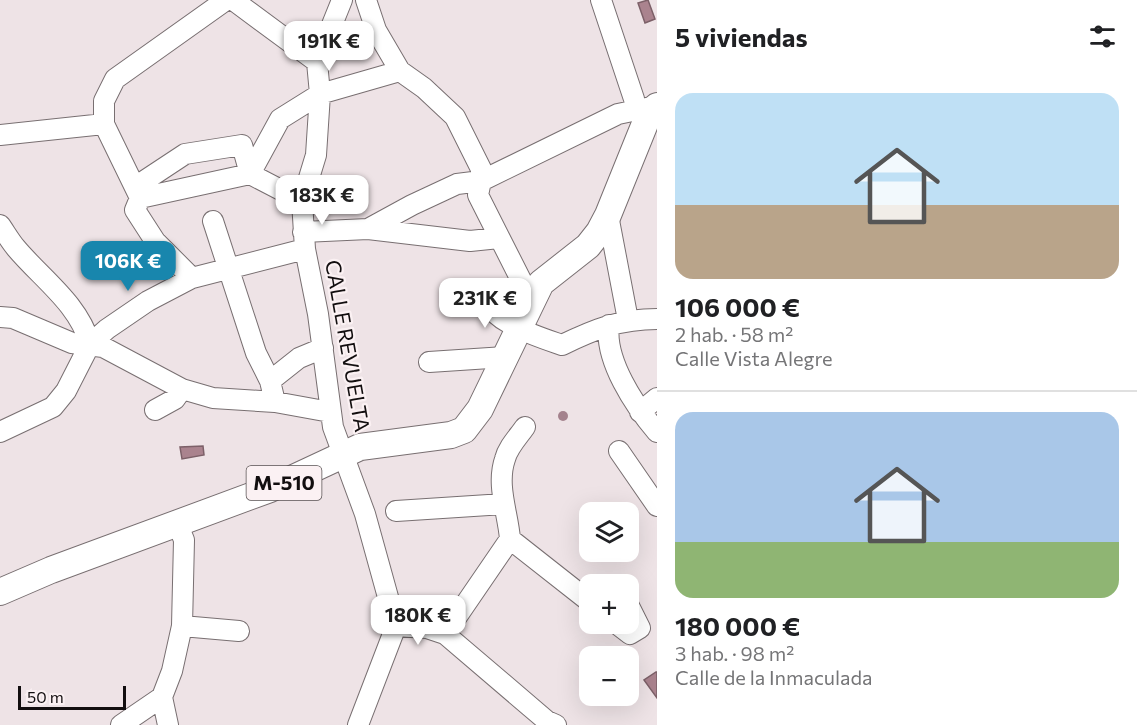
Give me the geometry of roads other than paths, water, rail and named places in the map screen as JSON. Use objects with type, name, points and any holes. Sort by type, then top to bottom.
[{"type":"main road","name":"M-510","points":[[0,592],[51,570],[178,525],[270,489],[360,447],[452,435],[464,430],[480,409],[541,283],[588,246],[608,215],[646,121],[649,104]]},
{"type":"street","points":[[192,278],[154,241],[135,210],[138,193],[104,124],[104,101],[115,79],[225,0]]},
{"type":"street","points":[[233,0],[317,62]]},
{"type":"street","name":"CALLE REVUELTA","points":[[342,0],[317,62],[320,94],[316,155],[302,201],[304,240],[323,348],[333,427],[365,514],[396,626]]},
{"type":"street","points":[[366,0],[376,30],[400,71],[424,88],[455,117],[481,169],[478,195],[524,286],[535,293]]},
{"type":"street","points":[[368,229],[457,184],[481,181],[618,114],[649,104],[601,0]]},
{"type":"street","points":[[250,174],[280,119],[320,94],[400,71]]},
{"type":"street","points":[[0,135],[104,124]]},
{"type":"street","points":[[138,193],[185,154],[242,145],[250,174]]},
{"type":"street","points":[[138,193],[250,174],[302,201]]},
{"type":"street","points":[[608,215],[628,320]]},
{"type":"street","points":[[213,221],[256,353],[270,381],[275,402]]},
{"type":"street","points":[[0,225],[15,247],[73,308],[85,328],[90,344]]},
{"type":"street","points":[[0,432],[53,407],[66,390],[90,344],[107,328],[148,301],[192,278],[228,269],[304,240],[368,229],[470,241],[499,238]]},
{"type":"street","points":[[588,246],[614,250]]},
{"type":"street","points":[[464,295],[478,294],[485,306],[517,330],[562,345],[595,329],[609,325],[628,320],[657,319]]},
{"type":"street","points":[[0,317],[13,318],[72,343],[103,346],[182,389],[213,398],[275,402],[330,412]]},
{"type":"street","points":[[609,325],[610,350],[629,393],[640,412],[657,432]]},
{"type":"street","points":[[270,381],[299,358],[323,348]]},
{"type":"street","points":[[429,362],[505,357]]},
{"type":"street","points":[[155,410],[175,399],[182,389]]},
{"type":"street","points":[[640,412],[657,398]]},
{"type":"street","points":[[525,427],[512,444],[505,459],[502,480],[510,539],[579,593]]},
{"type":"street","points":[[619,451],[657,506]]},
{"type":"street","points":[[396,512],[504,504]]},
{"type":"street","points":[[168,725],[162,697],[172,671],[182,626],[184,540],[178,525]]},
{"type":"street","points":[[445,634],[510,539]]},
{"type":"street","points":[[182,626],[239,631]]},
{"type":"street","points":[[358,725],[396,626],[427,628],[445,634],[551,724]]},
{"type":"street","points":[[120,725],[162,697]]}]
